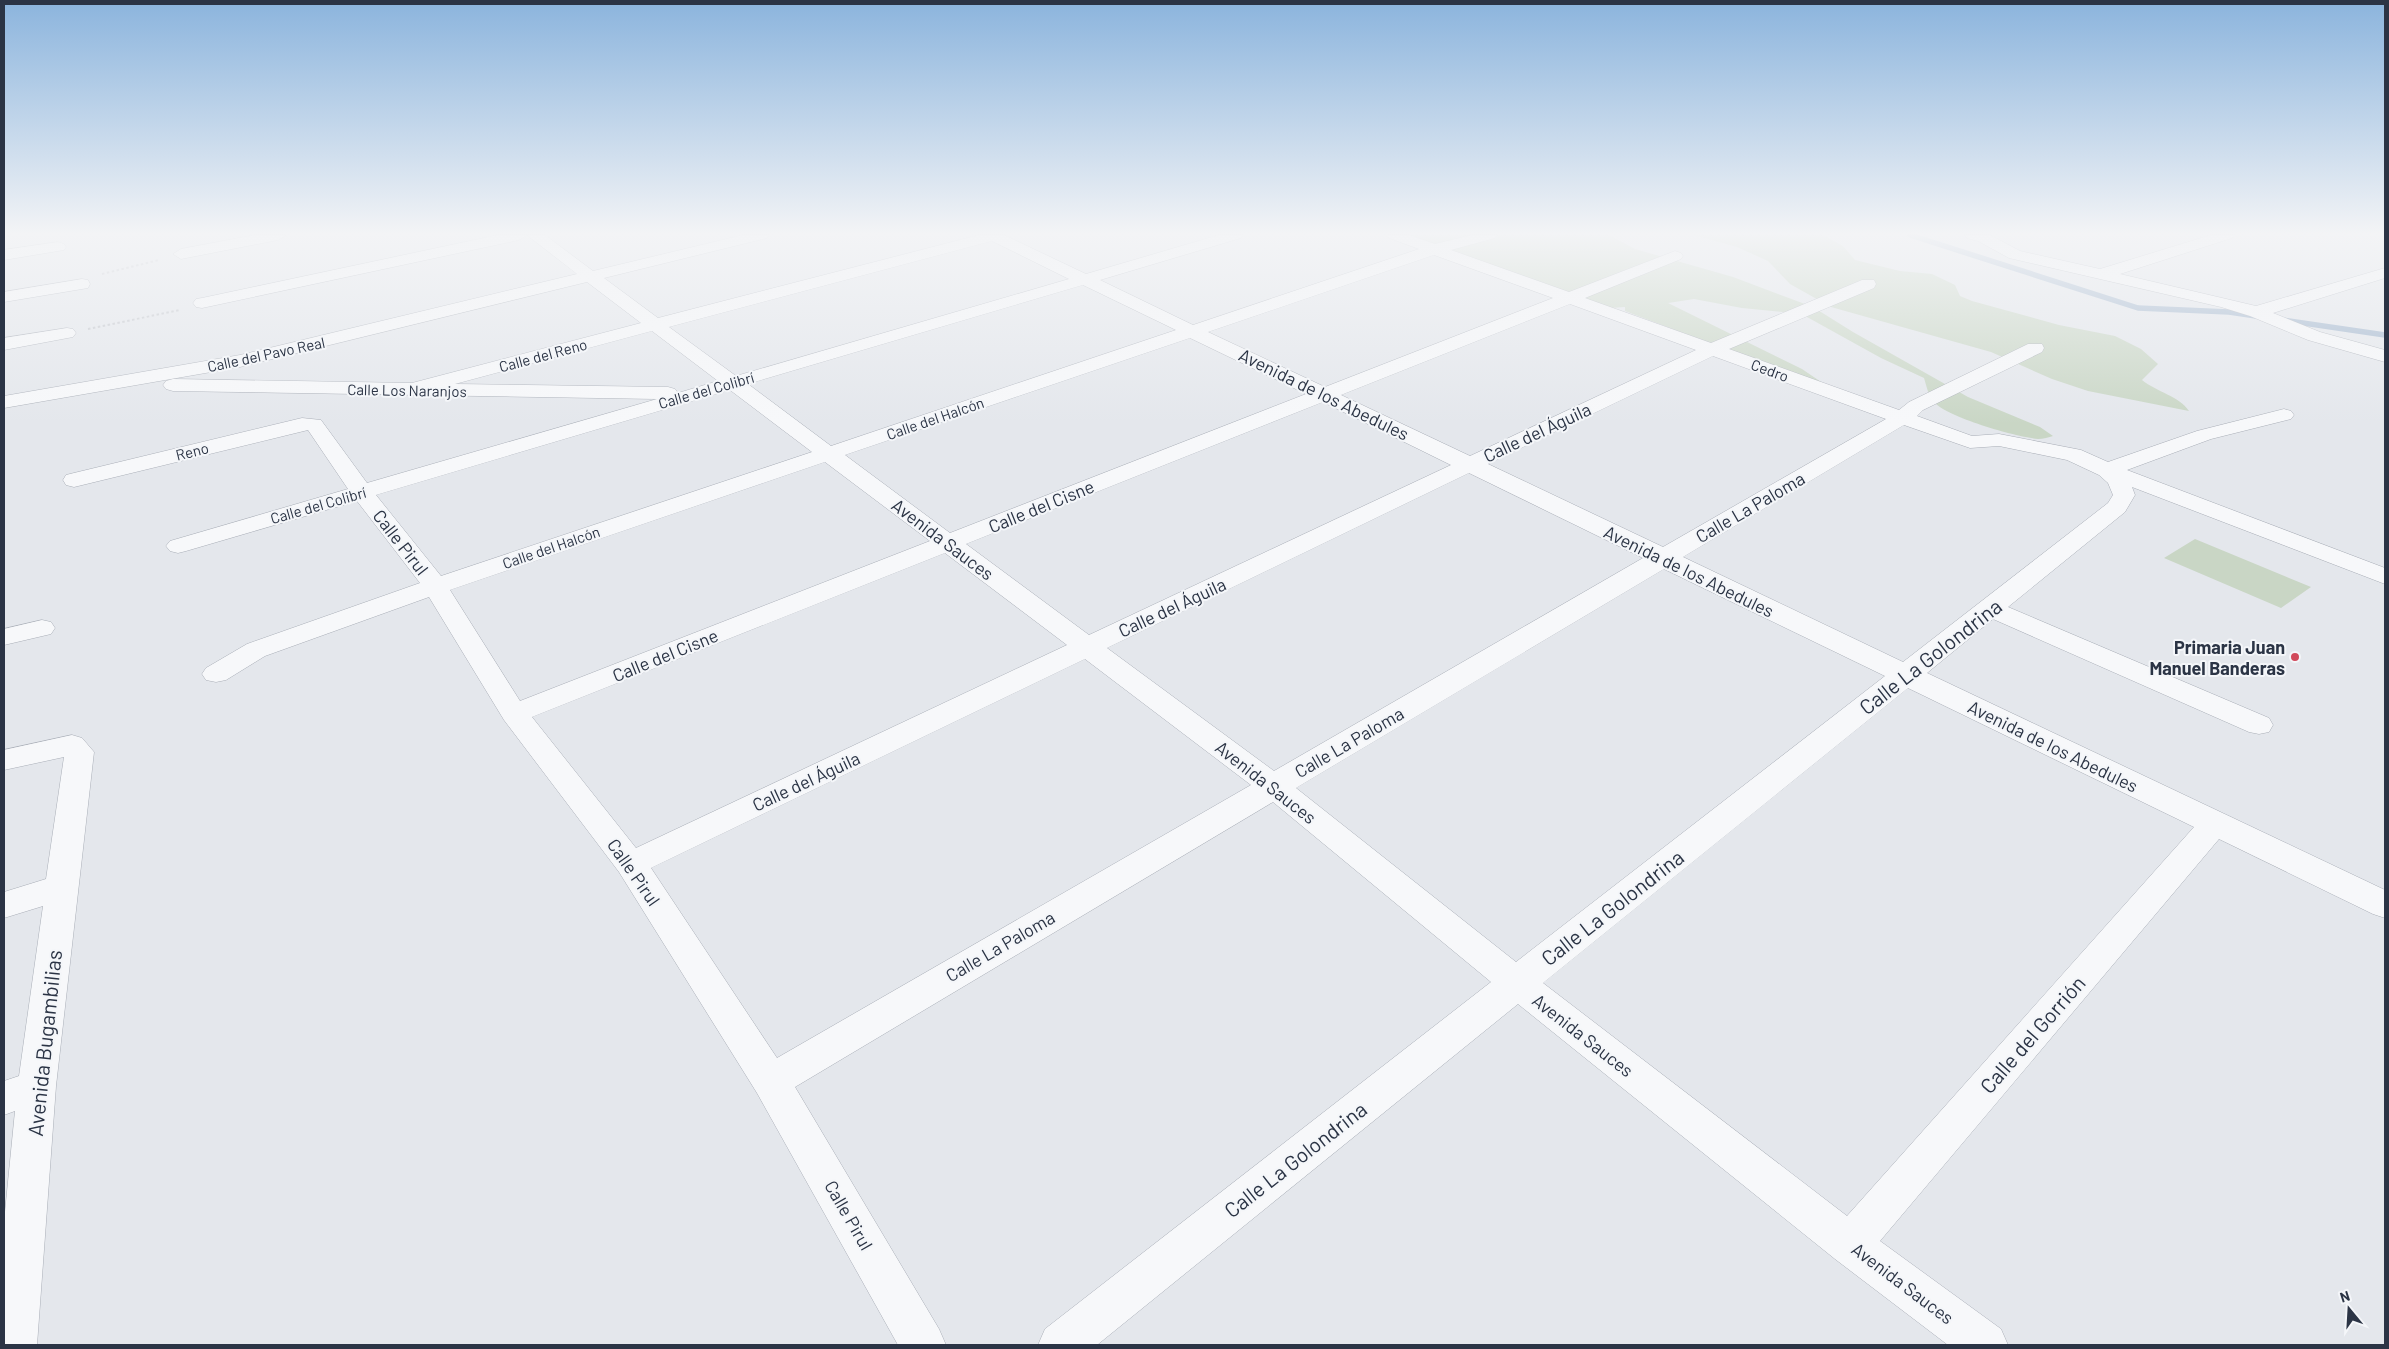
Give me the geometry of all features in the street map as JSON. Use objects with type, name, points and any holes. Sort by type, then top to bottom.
[{"type":"street","points":[[202,303],[226,298]]},
{"type":"street","name":"Calle del Pavo Real","points":[[119,383],[291,349],[501,298]]},
{"type":"street","name":"Avenida Sauces","points":[[620,298],[1273,786],[1516,983],[1850,1244],[1985,1345]]},
{"type":"street","name":"Calle del Reno","points":[[408,390],[758,298]]},
{"type":"street","name":"Calle del Colibrí","points":[[178,546],[1019,298]]},
{"type":"street","name":"Avenida de los Abedules","points":[[1123,298],[1325,393],[1662,558],[2385,905]]},
{"type":"street","name":"Calle del Halcón","points":[[216,674],[256,650],[435,586],[1289,298]]},
{"type":"street","name":"Calle del Cisne","points":[[514,714],[1566,298]]},
{"type":"street","name":"Cedro","points":[[1571,298],[1970,442],[1999,440],[2072,455],[2385,578]]},
{"type":"street","name":"Calle del Águila","points":[[631,864],[1712,349],[1835,298]]},
{"type":"street","points":[[2203,298],[2256,312],[2314,336],[2385,356]]},
{"type":"street","points":[[2256,312],[2302,298]]},
{"type":"street","points":[[4,344],[67,334]]},
{"type":"street","name":"Calle La Paloma","points":[[771,1081],[1902,418],[1916,406],[2035,348]]},
{"type":"street","points":[[4,402],[119,383]]},
{"type":"street","name":"Calle Los Naranjos","points":[[119,383],[695,394]]},
{"type":"street","points":[[2107,470],[2204,435],[2284,415]]},
{"type":"street","name":"Calle Pirul","points":[[310,423],[314,424],[362,492],[435,586],[514,714],[631,864],[771,1081],[923,1345]]},
{"type":"street","name":"Reno","points":[[74,480],[310,423]]},
{"type":"street","name":"Calle La Golondrina","points":[[1061,1345],[2117,507],[2124,495],[2118,481],[2107,470]]},
{"type":"street","points":[[1990,608],[2259,725]]},
{"type":"street","points":[[4,637],[42,628]]},
{"type":"street","name":"Avenida Bugambilias","points":[[4,760],[72,745],[79,752],[62,887],[21,1092],[14,1345]]},
{"type":"street","name":"Calle del Gorrión","points":[[1850,1244],[2214,824]]},
{"type":"street","points":[[4,905],[62,887]]},
{"type":"path","points":[[67,334],[171,313],[202,303]]},
{"type":"green space","points":[[1581,298],[1789,298],[1813,307],[1853,332],[1968,397],[2040,427],[2053,436],[2038,439],[2014,434],[1982,425],[1951,413],[1932,400],[1924,378],[1881,358],[1807,317],[1792,313],[1742,308],[1694,299],[1668,303],[1802,369],[1833,390],[1625,311],[1625,307],[1610,308]]},
{"type":"green space","points":[[1815,298],[1965,298],[2059,325],[2115,336],[2141,349],[2158,364],[2142,380],[2174,398],[2189,411],[2088,391],[2052,379],[1991,352],[1831,307]]},
{"type":"green space","points":[[2195,539],[2311,587],[2281,608],[2164,558]]},
{"type":"waterway","points":[[2107,298],[2138,308],[2229,312],[2256,316]]},
{"type":"waterway","points":[[2282,320],[2385,335]]},
{"type":"place","name":"Primaria Juan Manuel Banderas","points":[[2295,657]]}]
